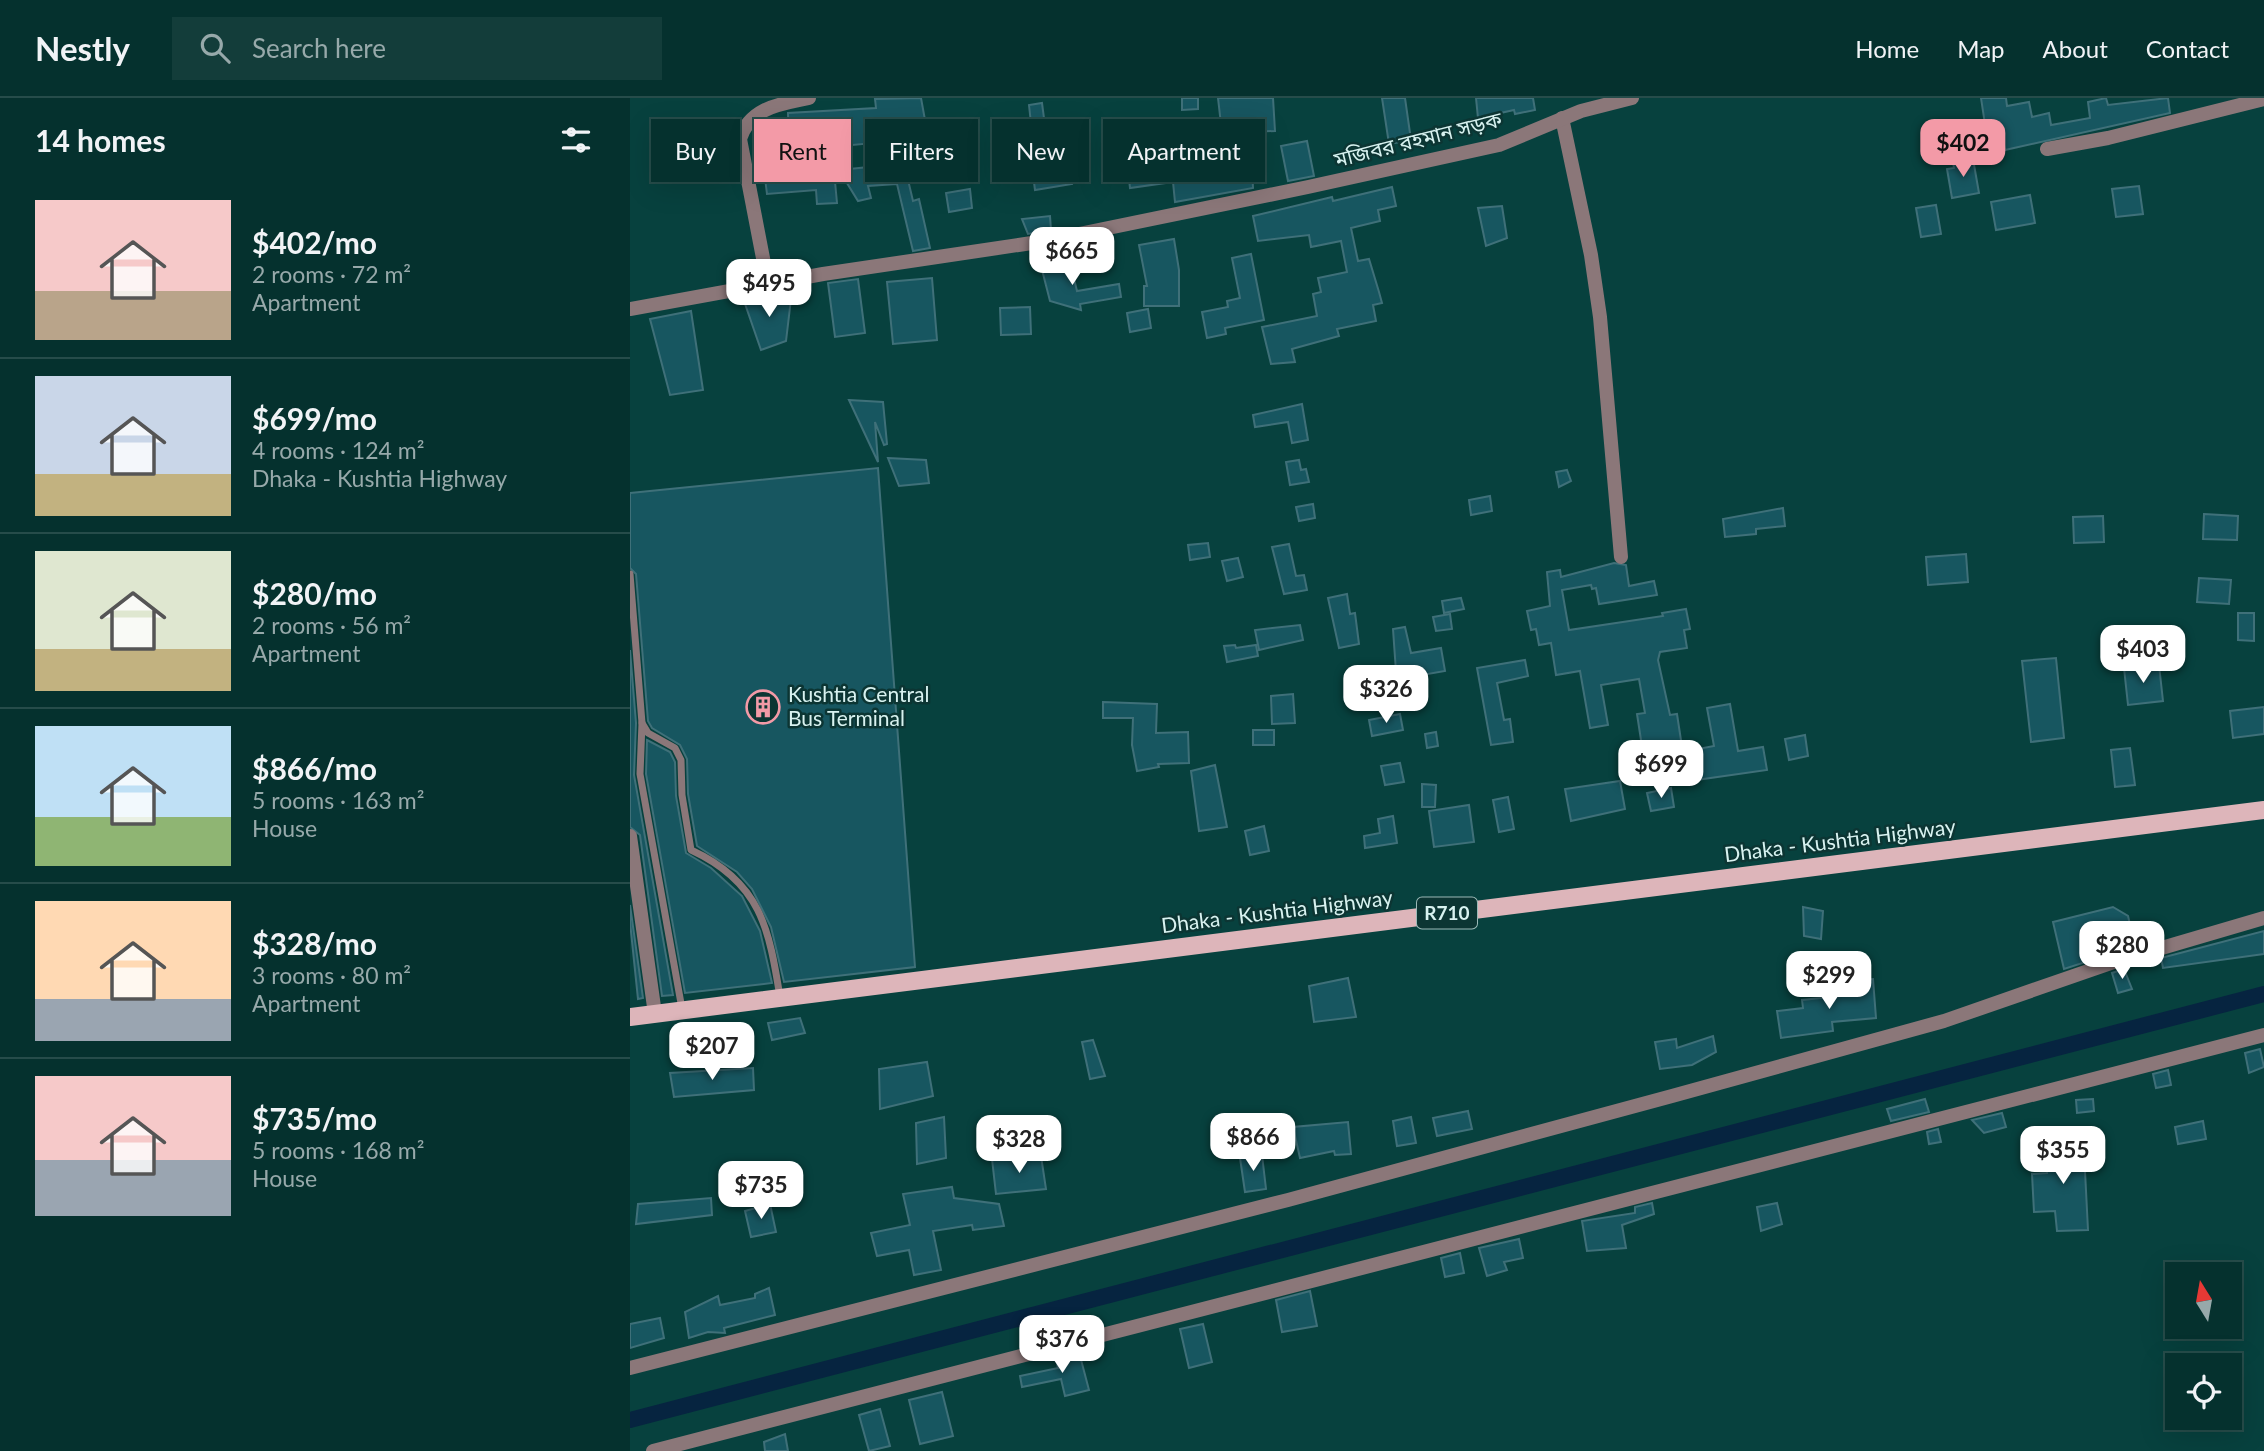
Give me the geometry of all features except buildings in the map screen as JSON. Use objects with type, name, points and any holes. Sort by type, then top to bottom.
[{"type":"main road","name":"Dhaka - Kushtia Highway","points":[[630,1017],[2264,810]]},
{"type":"street","points":[[768,284],[740,139],[744,126],[767,107],[810,98]]},
{"type":"street","name":"মজিবর রহমান সড়ক","points":[[630,309],[768,284],[1045,241],[1308,187],[1499,145],[1562,118],[1580,104],[1632,98]]},
{"type":"street","points":[[2047,149],[2108,138],[2264,99]]},
{"type":"street","points":[[1562,118],[1591,255],[1600,317],[1621,557]]},
{"type":"street","points":[[630,836],[655,1014]]},
{"type":"street","points":[[630,1368],[1288,1200],[1944,1021],[2114,962],[2264,918]]},
{"type":"street","points":[[653,1451],[2264,1035]]},
{"type":"lane","points":[[630,574],[642,723],[640,774],[682,1010]]},
{"type":"lane","points":[[642,723],[648,733],[675,748],[681,760],[682,795],[691,850],[733,876],[763,916],[770,937],[780,998]]},
{"type":"waterway","points":[[630,1420],[2264,994]]},
{"type":"place","name":"Kushtia Central Bus Terminal","points":[[763,707]]}]
